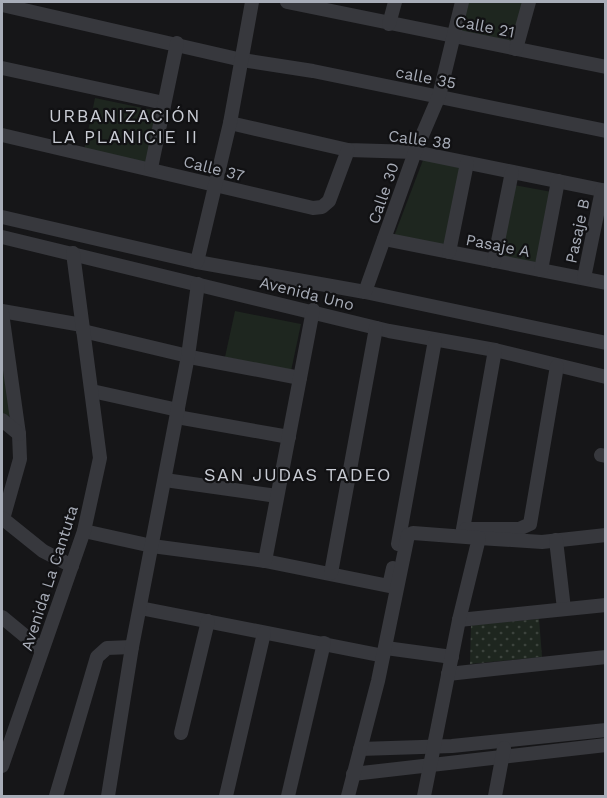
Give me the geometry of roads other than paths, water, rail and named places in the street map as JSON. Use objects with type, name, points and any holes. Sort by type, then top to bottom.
[{"type":"street","points":[[197,262],[230,123],[252,2]]},
{"type":"street","name":"Calle 21","points":[[287,2],[606,67]]},
{"type":"street","points":[[389,24],[395,2]]},
{"type":"street","name":"Calle 30","points":[[365,292],[415,152],[440,96],[452,36],[462,2]]},
{"type":"street","points":[[516,49],[529,2]]},
{"type":"street","name":"calle 35","points":[[2,5],[177,43],[242,60],[605,126]]},
{"type":"street","points":[[151,168],[177,43]]},
{"type":"street","points":[[2,68],[164,103]]},
{"type":"street","name":"Calle 38","points":[[230,123],[348,150],[415,152],[604,190]]},
{"type":"street","name":"Calle 37","points":[[2,135],[151,168],[215,186],[313,208],[322,207],[329,201],[348,150]]},
{"type":"street","points":[[449,252],[467,163]]},
{"type":"street","points":[[494,261],[512,172]]},
{"type":"street","points":[[541,270],[558,181]]},
{"type":"street","name":"Pasaje B","points":[[584,278],[604,190]]},
{"type":"street","name":"Avenida Uno","points":[[2,217],[197,262],[365,292],[606,343]]},
{"type":"street","name":"Avenida Uno","points":[[2,237],[313,310],[376,328],[495,350],[606,377]]},
{"type":"street","name":"Pasaje A","points":[[384,239],[606,283]]},
{"type":"street","name":"Avenida La Cantuta","points":[[2,765],[84,531],[100,458],[73,253]]},
{"type":"street","points":[[108,796],[132,647],[191,357],[198,284]]},
{"type":"street","points":[[265,561],[313,310]]},
{"type":"street","points":[[72,566],[43,551],[2,519],[18,470],[19,434],[2,312],[83,328],[191,357],[300,378]]},
{"type":"street","points":[[331,573],[376,328]]},
{"type":"street","points":[[84,531],[153,546],[265,561],[389,586],[404,524],[435,340]]},
{"type":"street","points":[[463,529],[495,350]]},
{"type":"street","points":[[348,796],[408,535],[413,533],[479,538],[504,535],[525,528],[532,519],[557,366]]},
{"type":"street","points":[[92,391],[178,414],[288,437]]},
{"type":"street","points":[[2,420],[19,434]]},
{"type":"street","points":[[165,480],[277,496]]},
{"type":"street","points":[[404,524],[556,540],[606,535]]},
{"type":"street","points":[[424,796],[459,620],[479,538]]},
{"type":"street","points":[[556,540],[564,609]]},
{"type":"street","points":[[459,620],[606,605]]},
{"type":"street","points":[[140,608],[324,643],[452,657]]},
{"type":"street","points":[[2,617],[42,650]]},
{"type":"street","points":[[181,733],[208,621]]},
{"type":"street","points":[[226,796],[264,633]]},
{"type":"street","points":[[288,796],[324,643]]},
{"type":"street","points":[[56,796],[97,657],[107,648],[132,647]]},
{"type":"street","points":[[448,675],[606,657]]},
{"type":"street","points":[[360,749],[506,741],[606,730]]},
{"type":"street","points":[[495,796],[506,741]]},
{"type":"street","points":[[353,774],[606,745]]},
{"type":"district","name":"URBANIZACIÓN LA PLANICIE II","points":[[125,126]]},
{"type":"district","name":"SAN JUDAS TADEO","points":[[298,475]]}]
